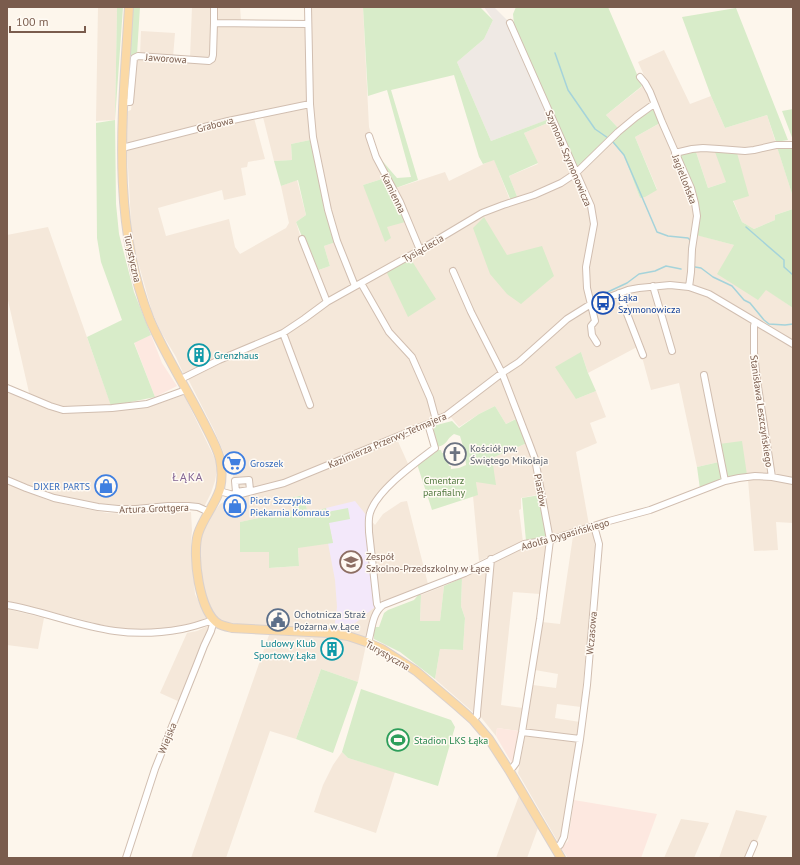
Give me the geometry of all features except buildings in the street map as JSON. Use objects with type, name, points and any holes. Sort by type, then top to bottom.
[{"type":"main road","name":"Turystyczna","points":[[129,7],[123,102],[122,148],[125,215],[130,251],[136,277],[150,320],[215,445],[220,459],[222,472],[219,491],[209,512]]},
{"type":"main road","points":[[209,512],[198,533],[196,541],[196,558],[204,605],[214,620]]},
{"type":"main road","name":"Turystyczna","points":[[214,620],[219,624],[232,628],[329,633],[348,636],[368,643],[390,654],[416,671],[447,696],[473,720],[494,745],[561,858]]},
{"type":"street","name":"Jaworowa","points":[[123,102],[130,102],[134,58],[138,56],[209,61],[212,59],[214,7]]},
{"type":"street","points":[[308,7],[310,104],[313,137],[328,210],[337,241],[358,284],[389,332],[412,357],[430,398],[436,420]]},
{"type":"street","points":[[214,23],[308,24]]},
{"type":"street","name":"Szymona Szymonowicza","points":[[510,23],[591,206],[594,224],[586,267],[587,288],[595,321],[590,326],[592,335],[597,343]]},
{"type":"street","name":"Jagiellońska","points":[[640,78],[650,92],[691,188],[697,216],[692,249],[689,288]]},
{"type":"street","name":"Grabowa","points":[[122,148],[228,121],[310,104]]},
{"type":"street","name":"Tysiąclecia","points":[[181,379],[220,360],[283,333],[327,302],[420,250],[482,213],[534,196],[561,183],[576,173],[618,132],[654,104]]},
{"type":"street","name":"Kamienna","points":[[369,136],[376,157],[400,202],[420,250]]},
{"type":"street","points":[[675,152],[703,148],[745,151],[776,145],[793,145]]},
{"type":"street","points":[[302,239],[327,302]]},
{"type":"street","name":"Piastów","points":[[453,271],[471,312],[502,373],[535,459],[550,540]]},
{"type":"street","name":"Kazimierza Przerwy-Tetmajera","points":[[219,491],[237,495],[278,485],[428,424],[447,414],[502,373],[520,362],[567,319],[591,304],[628,290],[670,285],[689,288],[709,294],[793,344]]},
{"type":"street","points":[[653,286],[672,351]]},
{"type":"street","points":[[619,293],[643,355]]},
{"type":"street","name":"Stanisława Leszczyńskiego","points":[[755,322],[754,353],[756,380],[772,477]]},
{"type":"street","points":[[283,333],[310,405]]},
{"type":"street","points":[[704,375],[725,481]]},
{"type":"street","points":[[7,388],[63,410],[112,408],[147,404],[183,392],[186,389]]},
{"type":"street","points":[[368,643],[375,614],[378,608],[368,523],[370,513],[378,497],[410,467],[435,448],[428,424]]},
{"type":"street","name":"Adolfa Dygasińskiego","points":[[378,608],[465,573],[490,559],[524,544],[550,540],[650,510],[725,481],[755,476],[772,477],[793,481]]},
{"type":"street","name":"Artura Grottgera","points":[[7,480],[54,498],[98,507],[136,509],[188,506],[198,507],[209,512]]},
{"type":"street","name":"Wczasowa","points":[[555,848],[560,845],[564,837],[587,685],[599,544],[594,526]]},
{"type":"street","points":[[509,770],[516,763],[522,732],[540,619],[550,540]]},
{"type":"street","points":[[473,720],[477,716],[490,559]]},
{"type":"street","points":[[7,605],[115,631],[172,631],[189,628],[214,620]]},
{"type":"street","name":"Wiejska","points":[[126,858],[155,769],[198,664],[214,620]]},
{"type":"street","points":[[522,732],[580,739]]},
{"type":"street","points":[[748,858],[754,844]]},
{"type":"shaded area","points":[[98,7],[117,7],[115,120],[96,121]]},
{"type":"shaded area","points":[[192,7],[211,7],[210,53],[207,60],[190,58]]},
{"type":"shaded area","points":[[215,7],[240,7],[241,20],[215,20]]},
{"type":"shaded area","points":[[307,7],[363,7],[369,127],[385,178],[363,185],[387,227],[393,189],[445,172],[449,181],[494,159],[511,203],[561,183],[612,142],[624,156],[640,198],[657,189],[635,137],[662,122],[638,62],[664,50],[690,104],[711,96],[725,128],[767,115],[793,197],[793,209],[775,215],[775,220],[754,229],[742,222],[726,182],[708,188],[696,152],[675,153],[691,188],[696,223],[692,224],[690,238],[694,234],[734,245],[758,299],[766,289],[793,308],[793,523],[776,522],[778,550],[754,551],[748,480],[719,462],[697,467],[679,383],[651,390],[639,346],[588,373],[581,352],[576,399],[596,391],[606,417],[590,423],[597,443],[576,452],[589,525],[550,540],[542,494],[521,498],[521,509],[519,510],[523,542],[479,561],[473,496],[477,495],[476,482],[492,458],[527,443],[517,418],[506,424],[495,406],[459,427],[450,416],[396,437],[409,466],[378,493],[366,515],[375,525],[383,514],[401,502],[407,501],[428,584],[394,598],[383,601],[378,599],[373,543],[376,605],[367,640],[219,624],[200,586],[198,533],[220,504],[237,495],[229,454],[225,456],[214,430],[188,379],[283,333],[355,286],[337,241],[313,137]],"holes":[[[303,495],[308,513],[298,548],[299,566],[270,568],[270,552],[240,522],[296,510],[291,498]]]},
{"type":"shaded area","points":[[484,7],[494,7],[510,23],[552,118],[491,141],[457,62],[484,39],[493,20]]},
{"type":"shaded area","points":[[216,25],[307,27],[308,101],[241,115],[128,143],[126,141],[126,112],[131,110],[137,60],[210,64]]},
{"type":"shaded area","points":[[141,31],[175,33],[173,57],[140,55]]},
{"type":"shaded area","points":[[644,85],[651,100],[650,103],[619,129],[606,115]]},
{"type":"shaded area","points":[[308,108],[310,140],[291,144],[292,160],[274,161],[263,117]]},
{"type":"shaded area","points":[[254,118],[265,159],[248,162],[247,167],[241,168],[246,195],[224,200],[222,190],[158,208],[166,236],[229,219],[235,247],[240,254],[286,228],[289,223],[281,186],[297,180],[306,215],[296,222],[312,274],[324,300],[307,314],[277,334],[184,375],[152,312],[132,240],[127,149]]},
{"type":"shaded area","points":[[550,122],[572,169],[570,174],[557,182],[518,199],[509,176],[538,164],[524,133]]},
{"type":"shaded area","points":[[48,227],[112,408],[157,404],[184,395],[216,461],[217,469],[215,481],[203,509],[198,507],[136,509],[54,498],[7,480],[7,388],[30,397],[7,296],[7,235]]},
{"type":"shaded area","points":[[336,242],[352,284],[328,299],[316,271],[330,266],[324,246]]},
{"type":"shaded area","points":[[151,335],[162,363],[177,386],[155,397],[134,342]]},
{"type":"shaded area","points":[[7,483],[47,500],[107,513],[137,514],[191,512],[191,543],[195,594],[207,619],[172,628],[145,630],[115,628],[7,601]]},
{"type":"shaded area","name":"Zespół Szkolno-Przedszkolny w Łące","points":[[355,501],[367,516],[375,607],[348,629],[348,633],[334,630],[337,607],[335,580],[328,543],[333,543],[326,508]]},
{"type":"shaded area","points":[[593,530],[595,547],[581,707],[557,704],[555,718],[580,722],[578,736],[526,730],[533,685],[556,688],[558,674],[535,670],[542,622],[560,624],[573,536]]},
{"type":"shaded area","points":[[547,543],[540,594],[513,592],[501,705],[523,708],[519,731],[497,728],[496,736],[480,716],[493,561],[526,547]]},
{"type":"shaded area","points":[[487,565],[474,713],[435,679],[440,649],[463,650],[465,618],[461,606],[462,578]]},
{"type":"shaded area","points":[[444,586],[440,621],[420,621],[421,595]]},
{"type":"shaded area","points":[[7,609],[44,618],[38,649],[7,645]]},
{"type":"shaded area","points":[[214,623],[180,702],[160,693],[187,633],[197,631]]},
{"type":"shaded area","points":[[269,635],[341,637],[366,645],[358,682],[321,669],[296,739],[270,731],[226,858],[191,858]]},
{"type":"shaded area","points":[[497,728],[519,731],[513,765],[496,736]]},
{"type":"shaded area","points":[[525,736],[576,742],[563,833],[558,842],[518,773]]},
{"type":"shaded area","points":[[342,752],[348,758],[395,772],[376,833],[314,812],[323,785],[333,765]]},
{"type":"shaded area","points":[[520,793],[538,828],[527,858],[496,858]]},
{"type":"shaded area","points":[[574,800],[657,814],[641,858],[568,858],[561,848],[568,841]]},
{"type":"shaded area","points":[[736,810],[767,816],[750,858],[719,858]]},
{"type":"shaded area","points":[[681,819],[709,823],[694,858],[664,858]]},
{"type":"green space","points":[[117,7],[123,7],[115,120]]},
{"type":"green space","points":[[133,7],[140,7],[137,54],[128,93]]},
{"type":"green space","points":[[363,7],[480,7],[493,20],[484,39],[457,62],[491,141],[549,119],[550,122],[524,133],[538,163],[509,176],[518,199],[511,201],[494,160],[483,164],[479,157],[454,75],[391,90],[418,180],[393,189],[405,222],[387,227],[391,238],[385,242],[363,185],[385,178],[379,157],[397,178],[411,177],[387,90],[368,96]]},
{"type":"green space","points":[[516,7],[608,7],[642,86],[606,115],[619,129],[579,166],[575,166],[514,24],[513,14]]},
{"type":"green space","points":[[736,8],[788,140],[776,142],[767,115],[725,128],[711,96],[682,17]]},
{"type":"green space","points":[[654,109],[660,123],[635,137],[657,190],[645,197],[640,198],[624,156],[612,142],[638,119]]},
{"type":"green space","points":[[793,109],[793,140],[782,111]]},
{"type":"green space","points":[[115,120],[116,204],[119,234],[134,292],[151,335],[134,343],[155,397],[111,406],[87,337],[122,320],[101,262],[97,238],[96,123]]},
{"type":"green space","points":[[310,140],[321,188],[324,209],[336,242],[324,246],[330,266],[316,271],[296,222],[306,215],[298,180],[281,186],[274,161],[292,160],[291,144]]},
{"type":"green space","points":[[777,147],[793,147],[793,197]]},
{"type":"green space","points":[[696,152],[708,188],[726,182],[715,152],[737,153],[749,196],[733,201],[742,222],[754,229],[775,220],[775,215],[793,209],[793,308],[766,290],[758,300],[717,274],[734,245],[696,235],[699,215],[677,154]]},
{"type":"green space","points":[[484,217],[507,255],[542,246],[554,276],[521,304],[507,294],[490,274],[473,228]]},
{"type":"green space","points":[[410,258],[436,299],[408,317],[386,271]]},
{"type":"green space","points":[[581,352],[596,391],[576,399],[555,367]]},
{"type":"green space","name":"Cmentarz parafialny","points":[[495,406],[506,424],[518,418],[527,443],[492,458],[496,485],[476,482],[478,495],[432,510],[417,464],[437,448],[433,426],[452,421],[459,428],[479,414]],"holes":[[[454,434],[460,436],[465,453],[466,465],[451,469],[446,454],[444,455],[444,453],[442,453],[441,450],[438,450],[437,447],[443,445]]]},
{"type":"green space","points":[[742,441],[747,475],[727,478],[719,444]]},
{"type":"green space","points":[[719,462],[722,480],[700,489],[697,467]]},
{"type":"green space","points":[[303,495],[308,513],[326,508],[327,512],[348,508],[350,519],[329,523],[333,543],[298,548],[299,566],[269,568],[269,552],[240,552],[240,522],[296,510],[291,498]]},
{"type":"green space","points":[[540,495],[546,522],[546,536],[526,541],[522,498]]},
{"type":"green space","points":[[462,578],[461,606],[465,618],[463,650],[440,649],[435,679],[400,652],[374,639],[373,634],[375,627],[379,627],[384,613],[414,600],[419,594],[421,595],[420,621],[440,621],[444,586]]},
{"type":"green space","points":[[321,669],[358,682],[333,753],[296,739]]},
{"type":"green space","name":"Stadion LKS Łąka","points":[[361,689],[451,720],[455,727],[438,786],[348,758],[342,752]]},
{"type":"waterway","points":[[555,53],[568,90],[595,129],[608,138]]},
{"type":"waterway","points":[[613,142],[624,155],[657,232],[668,236],[688,238],[690,240],[689,254]]},
{"type":"waterway","points":[[746,227],[784,260],[784,267],[793,275]]},
{"type":"waterway","points":[[597,297],[627,283],[639,274],[655,271],[666,266],[681,269]]},
{"type":"waterway","points":[[695,267],[701,268],[713,277],[732,286],[769,324],[793,324]]},
{"type":"place","name":"Łąka Szymonowicza","points":[[603,303]]},
{"type":"place","name":"Grenzhaus","points":[[199,355]]},
{"type":"place","name":"Kościół pw. Świętego Mikołaja","points":[[455,454]]},
{"type":"place","name":"Groszek","points":[[234,463]]},
{"type":"place","name":"DIXER PARTS","points":[[106,486]]},
{"type":"place","name":"Piotr Szczypka Piekarnia Komraus","points":[[235,506]]},
{"type":"place","name":"Zespół Szkolno-Przedszkolny w Łące","points":[[351,562]]},
{"type":"place","name":"Ochotnicza Straż Pożarna w Łące","points":[[278,620]]},
{"type":"place","name":"Ludowy Klub Sportowy Łąka","points":[[332,649]]},
{"type":"place","name":"Stadion LKS Łąka","points":[[398,740]]},
{"type":"district","name":"ŁĄKA","points":[[188,477]]}]
